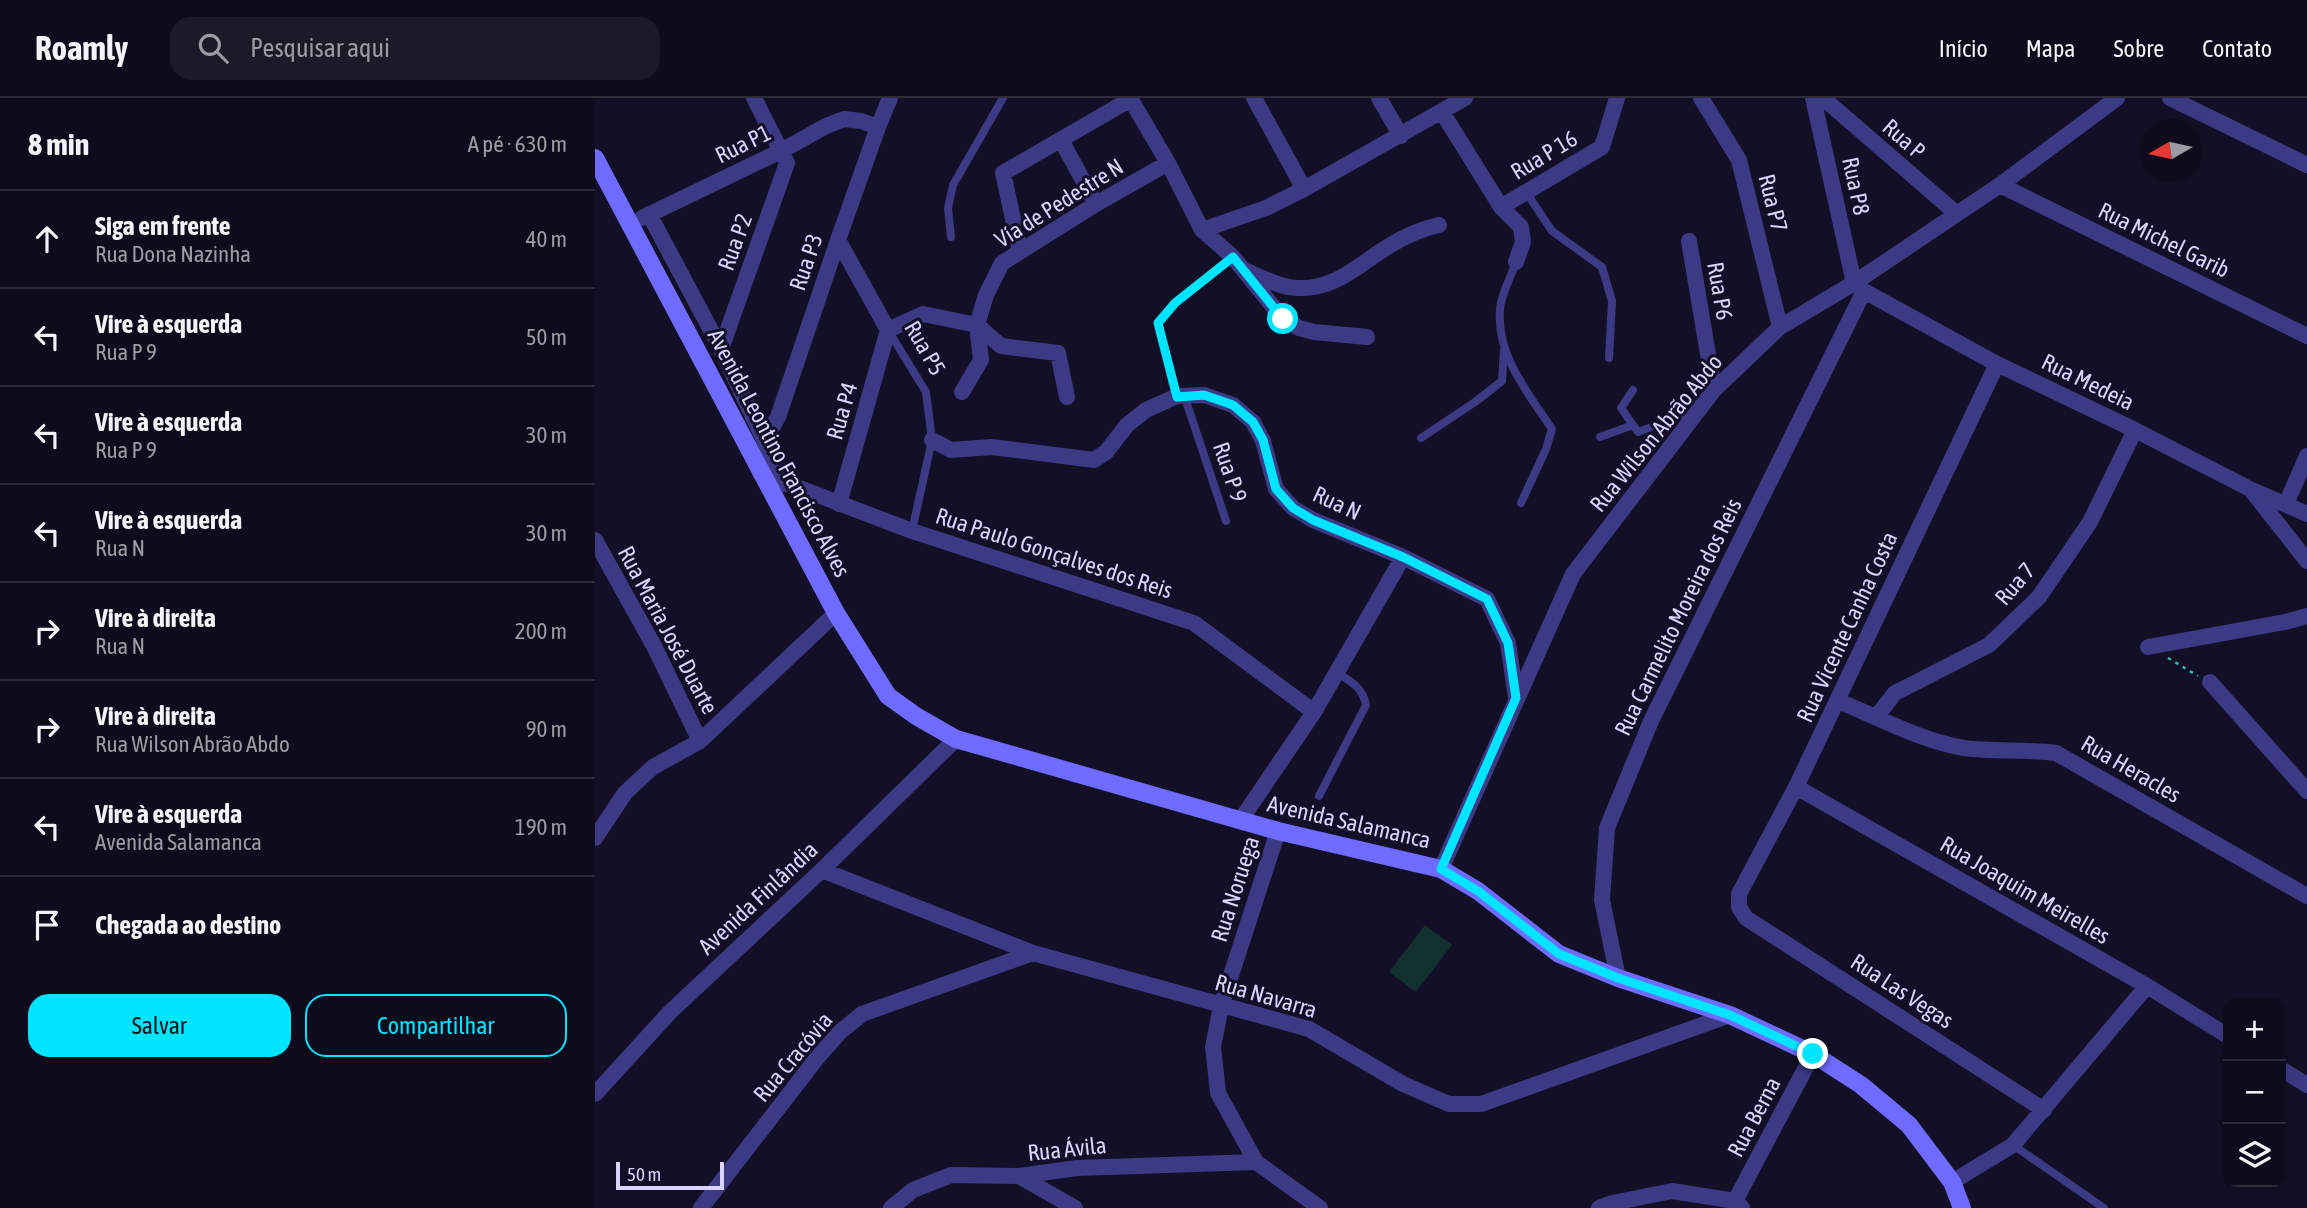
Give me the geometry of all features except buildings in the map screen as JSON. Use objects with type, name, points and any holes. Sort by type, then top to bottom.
[{"type":"street","points":[[754,98],[783,150]]},
{"type":"street","name":"Rua P3","points":[[765,440],[778,417],[890,98]]},
{"type":"street","points":[[1254,98],[1304,188]]},
{"type":"street","points":[[1379,98],[1401,136]]},
{"type":"street","points":[[1202,230],[1266,208],[1401,136],[1465,98]]},
{"type":"street","name":"Rua P 16","points":[[1501,207],[1602,147],[1616,98]]},
{"type":"street","name":"Rua P7","points":[[1701,98],[1739,160],[1780,327]]},
{"type":"street","name":"Rua P8","points":[[1813,98],[1859,287]]},
{"type":"street","name":"Rua P","points":[[1822,98],[1957,214]]},
{"type":"street","points":[[2170,98],[2307,165]]},
{"type":"street","points":[[1020,251],[1003,173],[1131,99],[1202,230],[1233,257],[1283,319],[1299,328],[1314,332],[1367,337]]},
{"type":"street","name":"Rua Wilson Abrão Abdo","points":[[1441,869],[1573,574],[1714,390],[1780,327],[1859,287],[2113,99]]},
{"type":"street","points":[[1442,112],[1501,207],[1521,227],[1523,242],[1516,262]]},
{"type":"street","name":"Rua P1","points":[[630,224],[783,150],[826,126],[844,119],[878,127]]},
{"type":"street","points":[[1061,140],[1096,204]]},
{"type":"street","name":"Rua P2","points":[[720,349],[787,163],[783,150]]},
{"type":"street","name":"Avenida Leontino Francisco Alves","points":[[595,158],[836,613],[888,695],[916,716],[956,739]]},
{"type":"street","name":"Vía de Pedestre N","points":[[977,325],[986,295],[1002,262],[1168,163]]},
{"type":"street","name":"Rua Michel Garib","points":[[2000,185],[2307,336]]},
{"type":"street","name":"Avenida Leontino Francisco Alves","points":[[649,214],[720,349],[785,484]]},
{"type":"street","points":[[1244,271],[1296,289],[1323,285],[1350,274],[1388,246],[1420,230],[1439,225]]},
{"type":"street","name":"Rua P5","points":[[838,240],[888,330]]},
{"type":"street","name":"Rua P6","points":[[1689,241],[1714,390]]},
{"type":"street","name":"Rua Medeia","points":[[1859,287],[1997,364],[2252,490],[2307,514]]},
{"type":"street","name":"Rua Carmelito Moreira dos Reis","points":[[1618,978],[1602,900],[1607,828],[1651,721],[1859,287]]},
{"type":"street","points":[[888,330],[923,314],[977,325],[1001,346],[1058,352],[1067,397]]},
{"type":"street","points":[[962,392],[981,360],[977,325]]},
{"type":"street","name":"Rua P4","points":[[839,504],[888,330]]},
{"type":"street","name":"Rua Vicente Canha Costa","points":[[1739,907],[1739,894],[1797,787],[1997,364]]},
{"type":"street","name":"Rua N","points":[[1180,396],[1204,395],[1233,405],[1253,422],[1263,440],[1276,489],[1293,508],[1313,520],[1403,557],[1487,599],[1508,643],[1516,698]]},
{"type":"street","points":[[932,440],[951,450],[992,447],[1094,460],[1107,452],[1127,425],[1146,410],[1180,396]]},
{"type":"street","name":"Rua 7","points":[[1876,717],[1895,693],[1989,645],[2039,597],[2090,522],[2135,430]]},
{"type":"street","points":[[2286,504],[2307,456]]},
{"type":"street","name":"Rua Paulo Gonçalves dos Reis","points":[[760,473],[912,531],[1194,623],[1314,712]]},
{"type":"street","points":[[2252,490],[2307,561]]},
{"type":"street","name":"Rua Maria José Duarte","points":[[595,540],[654,646],[701,741]]},
{"type":"street","points":[[1240,821],[1314,712],[1403,557]]},
{"type":"street","points":[[595,838],[625,793],[653,767],[701,741],[836,613]]},
{"type":"street","points":[[2148,647],[2307,616]]},
{"type":"street","points":[[2210,682],[2307,791]]},
{"type":"street","name":"Rua Heracles","points":[[1837,701],[1931,739],[1965,748],[2027,749],[2056,753],[2307,896]]},
{"type":"street","name":"Avenida Salamanca","points":[[956,739],[1240,821],[1441,869],[1478,891],[1559,954],[1618,978],[1730,1015],[1813,1054],[1861,1086],[1909,1125],[1952,1182],[1962,1208]]},
{"type":"street","name":"Avenida Finlândia","points":[[595,1094],[670,1012],[822,870],[956,739]]},
{"type":"street","name":"Rua Joaquim Meirelles","points":[[1797,787],[2147,986],[2223,1033]]},
{"type":"street","name":"Rua Noruega","points":[[1278,831],[1221,1006],[1213,1047],[1218,1093],[1256,1162],[1320,1208]]},
{"type":"street","name":"Rua Navarra","points":[[822,870],[1033,953],[1309,1029],[1403,1084],[1449,1104],[1481,1104],[1730,1015]]},
{"type":"street","name":"Rua Las Vegas","points":[[1739,907],[1746,918],[2045,1110]]},
{"type":"street","name":"Rua Cracóvia","points":[[701,1208],[817,1058],[840,1032],[862,1014],[1033,953]]},
{"type":"street","points":[[1952,1182],[2013,1144],[2045,1110],[2147,986]]},
{"type":"street","name":"Rua Berna","points":[[1739,1205],[1813,1054]]},
{"type":"street","points":[[2286,1072],[2307,1085]]},
{"type":"street","name":"Rua Ávila","points":[[891,1208],[913,1189],[951,1175],[1019,1176],[1077,1168],[1256,1162]]},
{"type":"street","points":[[1019,1176],[1075,1208]]},
{"type":"street","points":[[1599,1208],[1672,1191],[1739,1205]]},
{"type":"lane","points":[[951,237],[948,208],[953,185],[1003,98]]},
{"type":"lane","points":[[1526,192],[1552,231],[1602,267],[1612,301],[1609,358]]},
{"type":"lane","name":"Rua P 9","points":[[1226,521],[1180,396],[1158,323],[1175,303],[1233,257]]},
{"type":"lane","points":[[1421,438],[1502,381],[1504,349],[1500,306],[1516,262]]},
{"type":"lane","name":"Rua P5","points":[[888,330],[926,392],[932,440],[912,531]]},
{"type":"lane","points":[[1504,349],[1518,377],[1552,429],[1546,449],[1521,503]]},
{"type":"lane","points":[[1633,390],[1621,408],[1639,432],[1699,409]]},
{"type":"lane","points":[[1600,437],[1633,425]]},
{"type":"lane","points":[[1319,796],[1366,705],[1364,696],[1355,684],[1337,673]]},
{"type":"lane","points":[[2013,1144],[2104,1208]]},
{"type":"path","points":[[2148,647],[2210,682]]},
{"type":"green space","points":[[1425,925],[1452,945],[1416,992],[1389,972]]},
{"type":"route","points":[[1283,319],[1233,257],[1175,303],[1158,323],[1177,397],[1204,395],[1233,405],[1253,422],[1263,440],[1276,489],[1293,508],[1313,520],[1403,557],[1487,599],[1508,643],[1516,698],[1441,869],[1478,891],[1559,954],[1618,978],[1730,1015],[1813,1054]]}]
